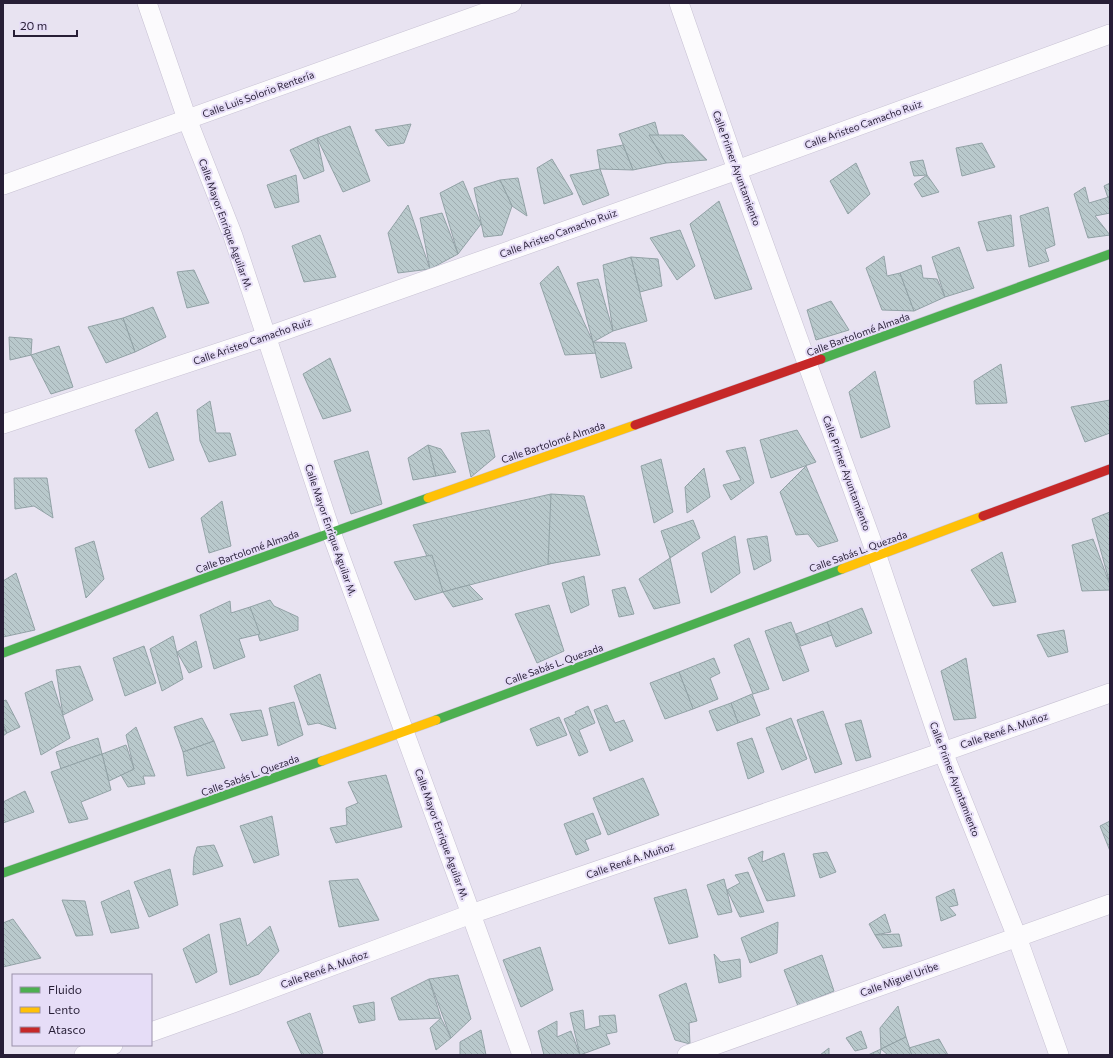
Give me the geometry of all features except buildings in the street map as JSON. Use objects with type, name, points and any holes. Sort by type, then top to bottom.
[{"type":"street","name":"Calle Mayor Enrique Aguilar M.","points":[[147,3],[187,119],[233,236],[331,532],[522,1055]]},
{"type":"street","name":"Calle Luis Solorio Rentería","points":[[3,185],[512,3]]},
{"type":"street","name":"Calle Primer Ayuntamiento","points":[[679,3],[737,170],[877,556],[943,752],[1017,937],[1059,1055]]},
{"type":"street","name":"Calle Aristeo Camacho Ruiz","points":[[3,424],[266,337],[737,170],[1110,34]]},
{"type":"street","name":"Calle Bartolomé Almada","points":[[3,653],[331,532],[807,364],[1110,254]]},
{"type":"street","name":"Calle Sabás L. Quezada","points":[[3,873],[404,732],[1110,469]]},
{"type":"street","name":"Calle René A. Muñoz","points":[[152,1032],[471,914],[1110,693]]},
{"type":"street","name":"Calle Miguel Uribe","points":[[687,1055],[1110,904]]},
{"type":"street","points":[[84,1055],[110,1046]]},
{"type":"traffic: fast","points":[[821,359],[1110,254]]},
{"type":"traffic: fast","points":[[3,653],[202,579],[428,498]]},
{"type":"traffic: fast","points":[[436,720],[842,569]]},
{"type":"traffic: fast","points":[[3,873],[322,761]]},
{"type":"traffic: slow","points":[[428,498],[635,425]]},
{"type":"traffic: slow","points":[[842,569],[983,516]]},
{"type":"traffic: slow","points":[[322,761],[436,720]]},
{"type":"traffic: jam","points":[[635,425],[821,359]]},
{"type":"traffic: jam","points":[[983,516],[1110,469]]}]
